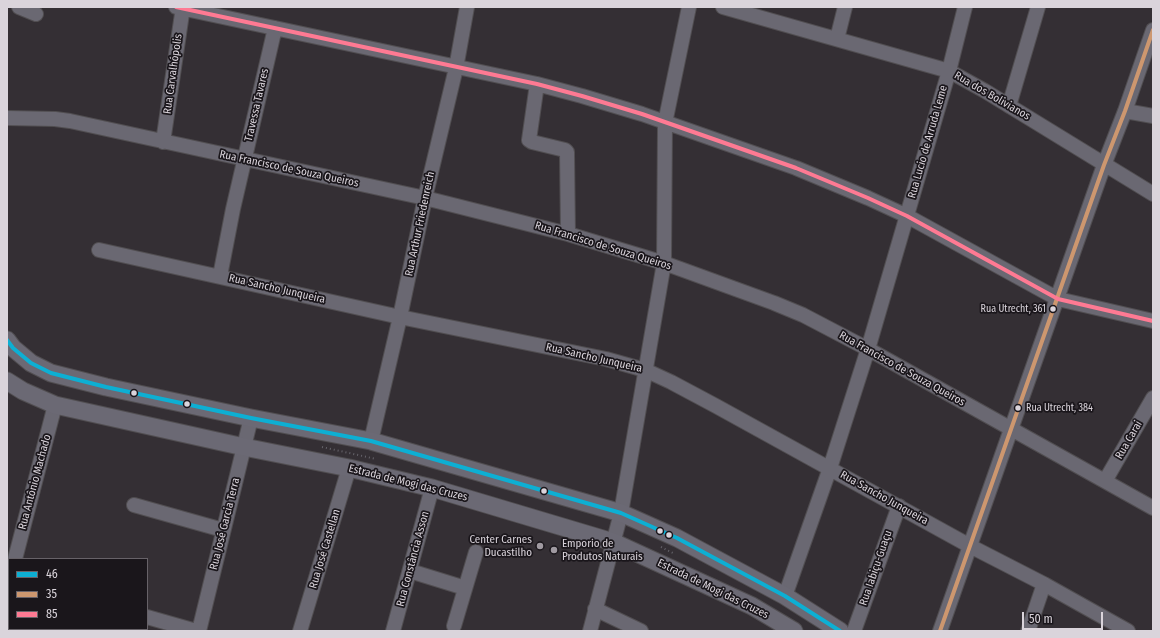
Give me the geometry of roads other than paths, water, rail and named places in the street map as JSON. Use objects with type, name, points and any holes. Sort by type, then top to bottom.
[{"type":"main road","points":[[7,340],[13,348],[31,363],[51,373],[98,386],[371,441],[621,513],[677,538],[785,596],[840,631]]},
{"type":"main road","name":"Estrada de Mogi das Cruzes","points":[[7,381],[55,405],[244,447],[349,468],[432,488],[613,542],[752,606],[794,631]]},
{"type":"street","points":[[19,7],[36,14]]},
{"type":"street","points":[[180,7],[456,68],[537,84],[582,96],[665,123],[831,181],[907,216],[1058,299],[1153,322]]},
{"type":"street","name":"Rua Carvalhópolis","points":[[163,142],[180,7]]},
{"type":"street","name":"Rua Arthur Friedenreich","points":[[371,441],[400,317],[425,198],[456,68],[467,7]]},
{"type":"street","points":[[590,631],[621,513],[664,264],[665,123],[689,7]]},
{"type":"street","name":"Rua dos Bolivianos","points":[[723,7],[949,71],[1153,194]]},
{"type":"street","points":[[837,39],[845,7]]},
{"type":"street","name":"Rua Lucio de Arruda Leme","points":[[785,596],[830,468],[868,349],[949,71],[966,7]]},
{"type":"street","points":[[1009,106],[1038,7]]},
{"type":"street","name":"Travessa Tavares","points":[[220,276],[233,210],[275,28]]},
{"type":"street","points":[[940,631],[1104,165],[1125,111],[1146,71],[1153,30]]},
{"type":"street","points":[[537,84],[529,140],[565,150],[567,152],[568,234]]},
{"type":"street","points":[[1125,111],[1153,116]]},
{"type":"street","name":"Rua Francisco de Souza Queiros","points":[[7,118],[55,119],[70,121],[425,198],[568,234],[664,264],[786,308],[868,349],[1153,508]]},
{"type":"street","name":"Rua Sancho Junqueira","points":[[99,250],[400,317],[606,359],[645,370],[710,402],[970,546],[1044,584],[1102,624],[1128,631]]},
{"type":"street","name":"Rua Carai","points":[[1105,481],[1153,398]]},
{"type":"street","name":"Rua Antônio Machado","points":[[15,558],[55,405]]},
{"type":"street","name":"Rua José Garcia Terra","points":[[197,631],[251,418]]},
{"type":"street","name":"Rua José Castellan","points":[[300,631],[349,468]]},
{"type":"street","name":"Rua Constância Asson","points":[[393,631],[432,488]]},
{"type":"street","points":[[134,505],[223,530]]},
{"type":"street","name":"Rua Iabiçu-Guaçu","points":[[854,631],[899,506]]},
{"type":"street","points":[[454,626],[476,552]]},
{"type":"street","points":[[410,571],[465,588]]},
{"type":"street","points":[[1028,631],[1044,584]]},
{"type":"street","points":[[595,609],[641,631]]},
{"type":"street","points":[[148,617],[197,631]]},
{"type":"place","name":"Rua Utrecht, 361","points":[[1053,309]]},
{"type":"place","name":"Rua Utrecht, 384","points":[[1018,408]]},
{"type":"place","name":"Center Carnes Ducastilho","points":[[540,546]]},
{"type":"place","name":"Emporio de Produtos Naturais","points":[[554,550]]}]
